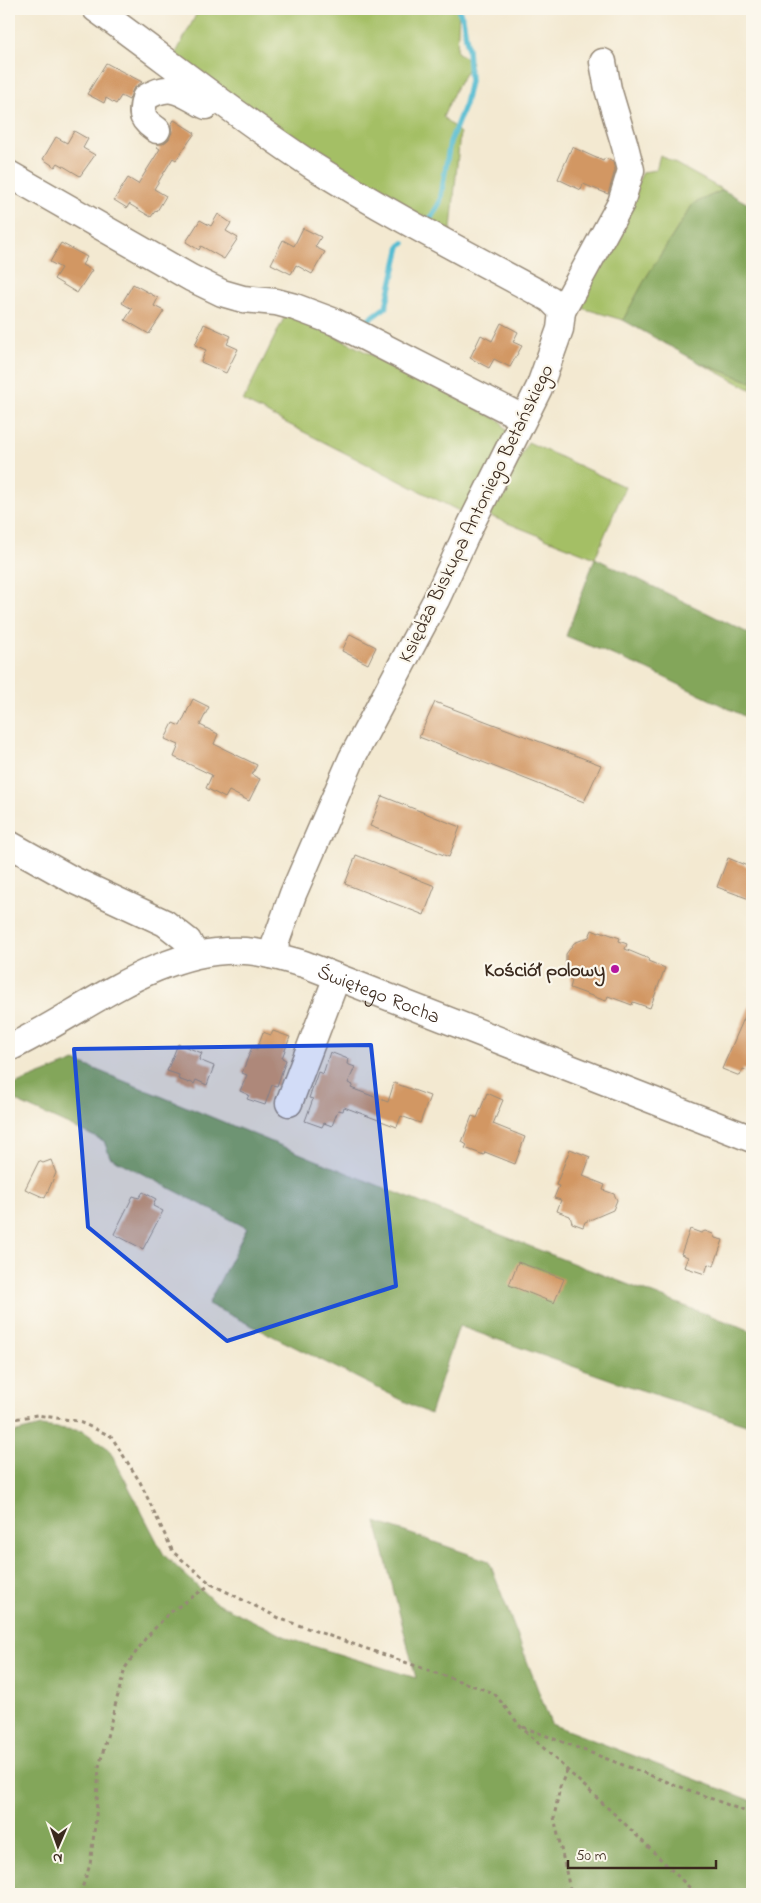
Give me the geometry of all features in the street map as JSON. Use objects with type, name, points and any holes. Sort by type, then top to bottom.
[{"type":"street","points":[[96,9],[213,96],[329,175],[430,235],[550,299],[562,311]]},
{"type":"street","name":"Księdza Biskupa Antoniego Betańskiego","points":[[272,954],[300,876],[352,758],[436,600],[539,388],[560,329],[562,311],[621,203],[630,170],[602,62]]},
{"type":"street","points":[[157,130],[145,121],[141,111],[145,98],[158,90],[176,90],[208,108],[274,154],[304,169],[329,175]]},
{"type":"street","points":[[9,174],[191,278],[214,289],[243,300],[276,302],[295,306],[335,322],[523,418]]},
{"type":"street","points":[[283,924],[291,925],[297,921],[304,909],[364,764],[384,723]]},
{"type":"street","points":[[9,844],[73,880],[165,923],[188,941],[195,954]]},
{"type":"street","name":"Świętego Rocha","points":[[9,1048],[151,970],[195,954],[221,951],[272,954],[304,964],[752,1139]]},
{"type":"street","points":[[289,1103],[337,977]]},
{"type":"path","points":[[9,1420],[37,1415],[77,1421],[111,1436],[140,1482],[173,1552],[211,1584],[281,1619],[494,1693],[520,1726],[696,1894]]},
{"type":"path","points":[[80,1894],[90,1865],[96,1817],[98,1767],[125,1668],[145,1639],[168,1614],[211,1584]]},
{"type":"path","points":[[520,1726],[752,1814]]},
{"type":"path","points":[[567,1770],[560,1787],[554,1817],[571,1894]]},
{"type":"highlighted area","points":[[371,1045],[396,1286],[227,1341],[88,1227],[74,1049]]},
{"type":"green space","points":[[199,9],[459,9],[457,52],[472,62],[455,90],[443,117],[460,133],[450,240],[345,173],[174,57]]},
{"type":"green space","points":[[660,155],[723,190],[693,204],[647,276],[623,320],[575,306],[643,172],[656,170]]},
{"type":"green space","points":[[723,190],[752,206],[752,382],[700,363],[623,320],[647,276],[693,204]]},
{"type":"green space","points":[[286,314],[321,329],[501,421],[508,434],[465,514],[243,401]]},
{"type":"green space","points":[[700,363],[752,382],[752,390]]},
{"type":"green space","points":[[528,442],[625,487],[595,558],[490,516]]},
{"type":"green space","points":[[595,558],[752,635],[752,720],[647,669],[566,636]]},
{"type":"green space","points":[[75,1061],[582,1267],[752,1331],[752,1426],[626,1385],[459,1326],[430,1414],[208,1304],[247,1228],[110,1157],[104,1141],[9,1098],[9,1087]]},
{"type":"green space","points":[[41,1426],[83,1431],[109,1449],[164,1555],[213,1601],[290,1639],[416,1678],[376,1522],[489,1561],[551,1724],[752,1801],[752,1894],[9,1894],[9,1434]]},
{"type":"building","points":[[106,63],[142,82],[133,89],[129,100],[121,96],[116,104],[106,98],[104,103],[87,94]]},
{"type":"building","points":[[174,120],[195,133],[176,160],[173,158],[154,189],[166,196],[157,211],[151,217],[129,204],[127,208],[114,200],[128,178],[138,184],[160,149],[157,147],[158,144],[163,144],[169,139],[172,132],[171,125]]},
{"type":"building","points":[[74,131],[88,139],[83,148],[95,155],[80,176],[58,163],[55,167],[43,159],[56,137],[67,143]]},
{"type":"building","points":[[572,147],[603,161],[605,158],[613,162],[615,170],[608,194],[583,184],[581,190],[558,179]]},
{"type":"building","points":[[218,214],[231,223],[226,231],[238,238],[224,259],[201,246],[199,250],[186,242],[200,220],[211,226]]},
{"type":"building","points":[[303,228],[321,237],[315,247],[325,252],[312,274],[296,265],[291,274],[271,264],[283,240],[294,246]]},
{"type":"building","points":[[61,243],[87,257],[82,265],[92,270],[77,293],[54,279],[61,268],[50,262]]},
{"type":"building","points":[[133,284],[158,298],[154,306],[164,311],[149,334],[125,320],[132,309],[122,303]]},
{"type":"building","points":[[501,323],[518,332],[513,342],[522,346],[510,367],[494,359],[489,368],[470,358],[481,335],[492,341]]},
{"type":"building","points":[[204,324],[231,336],[227,344],[238,349],[226,373],[201,362],[206,350],[195,345]]},
{"type":"building","points":[[350,634],[376,647],[368,664],[342,651]]},
{"type":"building","points":[[193,699],[209,707],[200,725],[218,734],[214,744],[257,765],[252,775],[260,779],[249,801],[229,791],[225,798],[206,788],[212,775],[174,757],[179,745],[165,739],[173,723],[180,726]]},
{"type":"building","points":[[435,702],[601,765],[584,802],[419,737]]},
{"type":"building","points":[[382,796],[460,827],[449,857],[370,826]]},
{"type":"building","points":[[356,855],[435,886],[424,915],[345,884]]},
{"type":"building","points":[[728,858],[752,868],[752,900],[717,887]]},
{"type":"building","name":"Kościół polowy","points":[[592,930],[620,938],[619,941],[627,944],[625,949],[665,968],[650,1008],[633,1002],[632,1005],[608,996],[606,1001],[570,988],[572,981],[566,969],[566,954],[574,943],[589,937]]},
{"type":"building","points":[[752,1000],[752,1073],[743,1069],[740,1076],[722,1069]]},
{"type":"building","points":[[273,1031],[290,1037],[282,1058],[286,1060],[277,1086],[272,1085],[265,1105],[247,1099],[249,1095],[240,1091],[247,1075],[242,1073],[252,1047],[257,1049],[263,1032],[271,1035]]},
{"type":"building","points":[[178,1044],[202,1053],[199,1060],[214,1066],[207,1085],[196,1080],[194,1084],[189,1083],[178,1079],[179,1075],[167,1071]]},
{"type":"building","points":[[330,1052],[348,1059],[347,1064],[355,1067],[348,1083],[353,1085],[351,1088],[388,1102],[394,1083],[430,1096],[420,1123],[401,1116],[397,1127],[344,1107],[343,1111],[338,1110],[332,1126],[324,1123],[322,1127],[305,1121],[313,1099],[309,1098],[318,1072],[323,1074]]},
{"type":"building","points":[[487,1093],[503,1100],[493,1124],[525,1137],[515,1164],[485,1152],[484,1155],[465,1148],[467,1145],[462,1142],[472,1116],[477,1118]]},
{"type":"building","points":[[570,1149],[590,1157],[583,1176],[605,1185],[603,1190],[614,1194],[617,1200],[613,1210],[585,1222],[583,1227],[572,1223],[570,1216],[557,1211],[561,1200],[554,1198],[559,1186],[556,1185]]},
{"type":"building","points":[[51,1160],[56,1173],[45,1198],[25,1189],[39,1161],[43,1163]]},
{"type":"building","points":[[143,1192],[156,1199],[153,1206],[163,1211],[143,1249],[114,1234],[133,1196],[139,1198]]},
{"type":"building","points":[[690,1229],[701,1233],[705,1231],[713,1234],[715,1238],[723,1240],[714,1266],[708,1264],[705,1274],[684,1267],[688,1257],[681,1254]]},
{"type":"building","points":[[518,1262],[564,1279],[554,1303],[509,1285]]},
{"type":"waterway","points":[[429,221],[440,202],[450,142],[465,104],[470,81],[468,49],[463,19],[458,9]]},
{"type":"waterway","points":[[365,322],[386,307],[400,246],[404,243]]},
{"type":"place","name":"Kościół polowy","points":[[615,969]]}]
